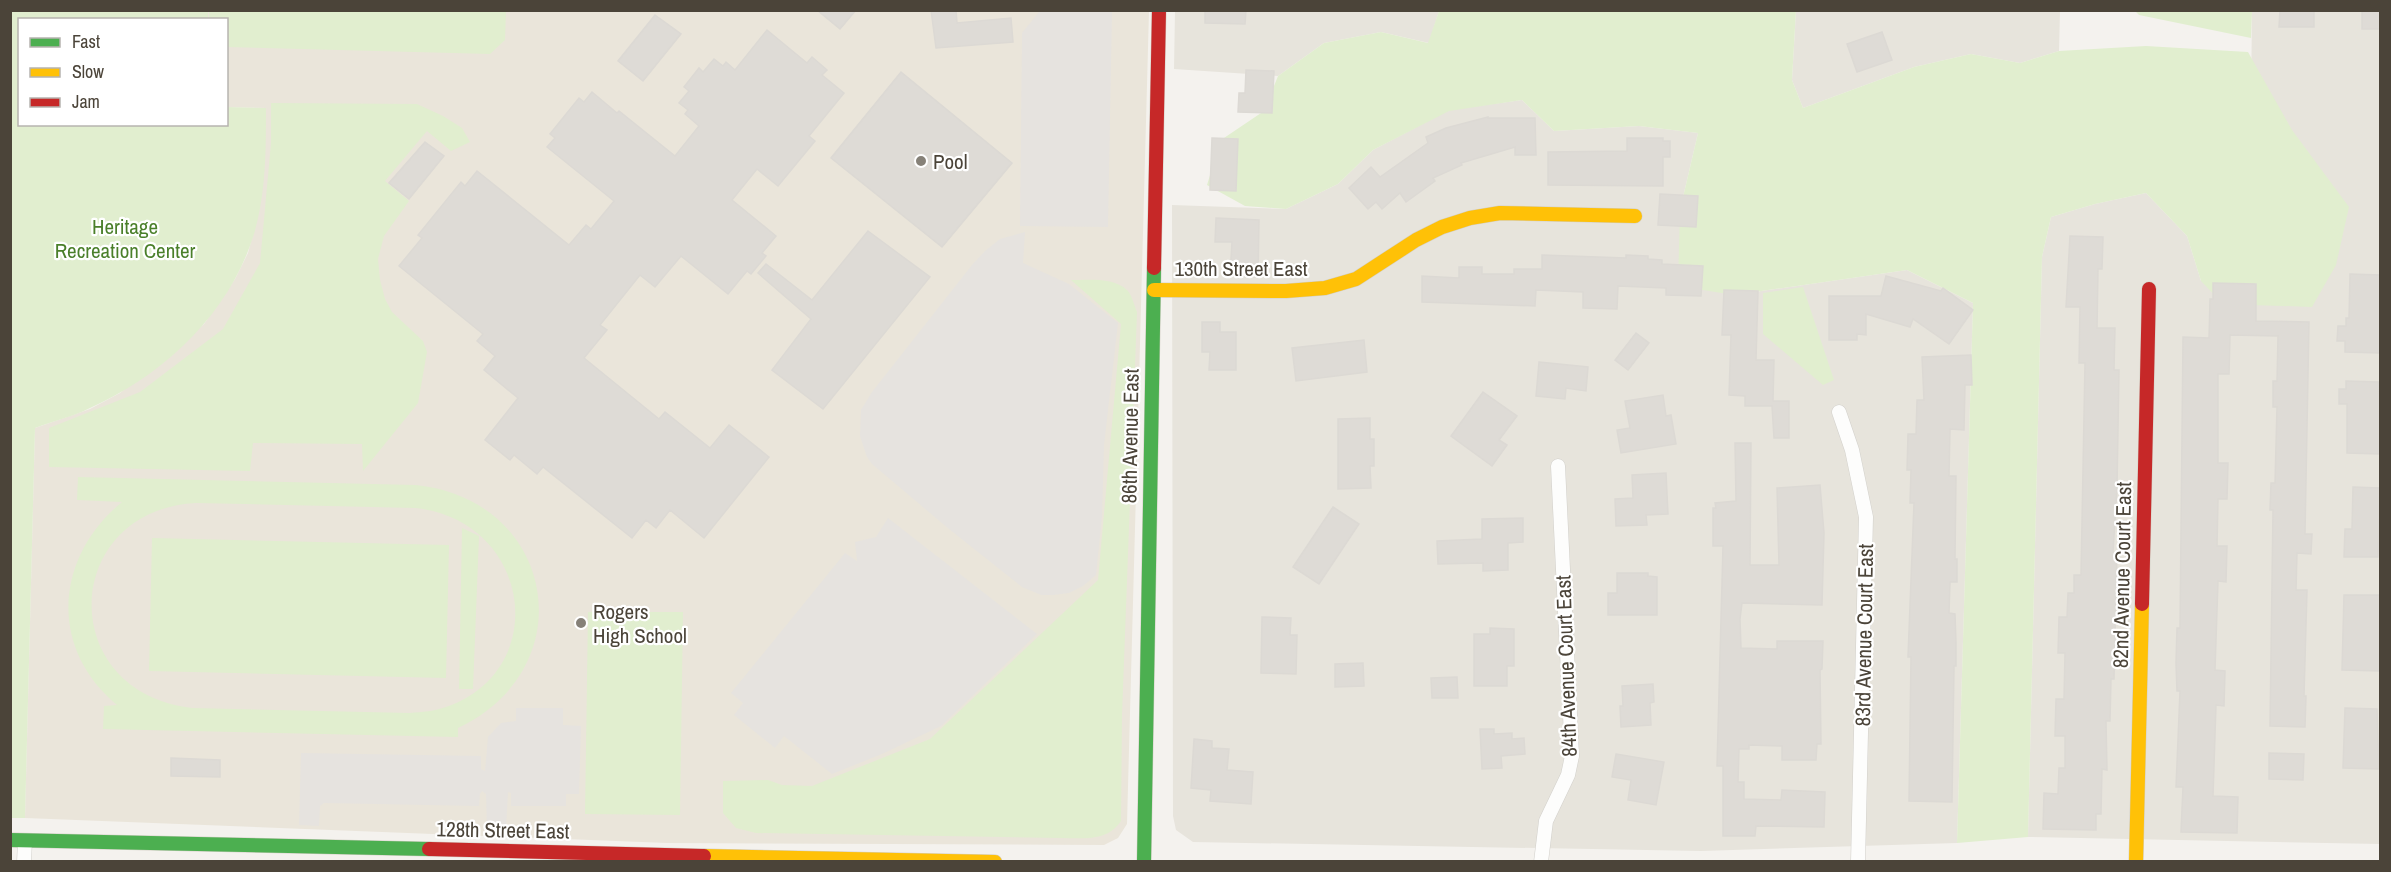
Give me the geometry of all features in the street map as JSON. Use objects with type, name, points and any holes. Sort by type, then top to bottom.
[{"type":"street","name":"86th Avenue East","points":[[1144,861],[1159,10]]},
{"type":"street","name":"130th Street East","points":[[1154,290],[1298,291],[1332,287],[1368,272],[1433,230],[1456,220],[1477,215],[1500,213],[1635,216]]},
{"type":"street","name":"82nd Avenue Court East","points":[[2136,861],[2149,289]]},
{"type":"street","name":"83rd Avenue Court East","points":[[1839,412],[1852,450],[1866,517],[1858,861]]},
{"type":"street","name":"84th Avenue Court East","points":[[1541,861],[1546,821],[1568,775],[1572,756],[1558,466]]},
{"type":"street","name":"128th Street East","points":[[18,841],[467,856],[995,861]]},
{"type":"street","points":[[18,841],[24,861]]},
{"type":"shaded area","name":"Rogers High School","points":[[208,11],[1149,11],[1127,824],[1118,838],[1104,845],[667,843],[25,818],[35,428],[90,409],[120,393],[204,324],[235,279],[248,253],[259,211],[266,108],[228,107],[228,18],[208,18]]},
{"type":"shaded area","points":[[1040,11],[1112,11],[1108,227],[1020,226],[1022,33]]},
{"type":"shaded area","points":[[1175,11],[1439,11],[1429,43],[1381,32],[1324,43],[1278,76],[1174,69]]},
{"type":"shaded area","points":[[1796,11],[2060,11],[2059,51],[2020,63],[1971,54],[1914,67],[1803,108],[1792,80]]},
{"type":"shaded area","points":[[2252,11],[2380,11],[2380,844],[2028,837],[2042,257],[2051,217],[2095,204],[2146,193],[2187,236],[2201,281],[2249,283]]},
{"type":"shaded area","points":[[1522,100],[1554,131],[1639,126],[1698,133],[1680,210],[1734,295],[1907,270],[1973,303],[1957,843],[1701,851],[1193,842],[1176,830],[1173,816],[1172,205],[1286,209],[1338,184],[1373,150],[1449,110]]},
{"type":"shaded area","points":[[1025,232],[1023,263],[1069,284],[1118,323],[1104,445],[1102,516],[1096,575],[1083,586],[1069,593],[1053,595],[1041,595],[1022,587],[949,529],[872,464],[867,457],[860,436],[861,410],[872,392],[972,265],[1000,239]]},
{"type":"shaded area","points":[[888,518],[1037,634],[941,726],[882,754],[832,774],[784,736],[775,748],[734,715],[743,703],[731,693],[845,553],[857,561],[855,542],[876,537]]},
{"type":"shaded area","points":[[516,708],[563,708],[563,725],[581,726],[579,794],[566,794],[566,806],[511,806],[511,793],[508,792],[506,829],[487,830],[486,794],[482,791],[479,806],[324,803],[320,806],[319,826],[299,825],[301,753],[481,756],[481,769],[485,771],[488,737],[501,723],[516,721]]},
{"type":"green space","points":[[1796,10],[1792,80],[1803,108],[1914,67],[1971,54],[2020,63],[2059,51],[2146,46],[2248,52],[2292,130],[2349,207],[2336,265],[2312,307],[2223,304],[2201,281],[2187,236],[2146,193],[2095,204],[2051,217],[2042,257],[2028,837],[1957,843],[1973,303],[1907,270],[1734,295],[1678,286],[1680,210],[1698,133],[1639,126],[1554,131],[1522,100],[1449,111],[1373,150],[1338,184],[1286,209],[1245,206],[1207,185],[1221,140],[1264,111],[1278,76],[1324,43],[1381,32],[1428,43],[1439,11]]},
{"type":"green space","name":"Heritage Recreation Center","points":[[10,11],[208,11],[208,18],[18,18],[18,126],[228,126],[228,107],[266,108],[263,188],[258,219],[243,263],[229,290],[211,315],[191,338],[143,378],[83,411],[35,428],[25,818],[10,818]]},
{"type":"green space","points":[[209,11],[506,11],[505,40],[490,54],[228,47],[228,18],[209,18]]},
{"type":"green space","points":[[2135,11],[2252,11],[2251,38],[2139,15]]},
{"type":"green space","points":[[271,103],[417,104],[462,128],[470,142],[451,151],[427,131],[385,181],[409,201],[384,236],[378,259],[385,299],[392,312],[423,341],[427,352],[418,403],[363,471],[362,444],[253,443],[250,471],[49,467],[49,428],[140,392],[223,329],[260,263],[271,143]]},
{"type":"green space","points":[[1071,280],[1100,280],[1122,286],[1130,295],[1137,312],[1122,715],[1121,821],[1109,833],[1086,838],[756,833],[736,828],[723,813],[723,781],[768,780],[782,785],[812,786],[930,739],[1098,580],[1121,324]]},
{"type":"green space","points":[[1803,287],[1834,380],[1823,385],[1763,334],[1763,293]]},
{"type":"green space","points":[[78,477],[416,485],[463,497],[499,521],[524,553],[537,590],[537,629],[525,667],[498,701],[458,728],[458,737],[103,729],[104,706],[117,705],[95,682],[79,657],[71,630],[68,603],[73,575],[83,549],[100,524],[122,502],[77,500]],"holes":[[[196,503],[415,508],[454,518],[484,539],[504,566],[514,598],[514,631],[503,662],[480,688],[446,707],[410,713],[192,708],[147,695],[115,670],[97,638],[92,602],[99,567],[119,536],[151,513]]]},
{"type":"green space","points":[[462,528],[479,536],[473,689],[459,689]]},
{"type":"green space","points":[[152,538],[449,545],[446,678],[149,671]]},
{"type":"green space","points":[[588,612],[683,612],[680,815],[585,814]]},
{"type":"building","points":[[817,10],[856,10],[840,29]]},
{"type":"building","points":[[931,10],[956,10],[957,23],[1011,18],[1013,42],[936,48]]},
{"type":"building","points":[[1205,10],[1246,10],[1245,24],[1205,23]]},
{"type":"building","points":[[2280,10],[2314,10],[2314,27],[2279,27]]},
{"type":"building","points":[[2362,10],[2380,10],[2380,29],[2362,29]]},
{"type":"building","points":[[655,15],[681,34],[643,81],[618,61]]},
{"type":"building","points":[[767,30],[807,63],[812,57],[827,70],[822,75],[844,93],[809,136],[815,141],[778,186],[757,169],[732,200],[776,236],[762,253],[766,256],[751,274],[747,271],[728,294],[681,256],[655,287],[640,275],[600,325],[607,330],[584,358],[659,419],[665,412],[710,448],[729,425],[769,457],[704,538],[670,510],[656,528],[646,520],[632,538],[543,467],[537,474],[514,455],[510,460],[485,440],[518,398],[484,370],[495,356],[477,341],[483,334],[399,266],[422,238],[418,235],[461,182],[465,186],[477,171],[569,245],[586,225],[591,229],[614,201],[547,147],[555,138],[550,134],[579,98],[584,102],[592,92],[675,156],[699,126],[685,114],[688,110],[679,103],[689,91],[684,87],[699,68],[703,72],[714,59],[723,66],[726,62],[735,70]]},
{"type":"building","points":[[1882,32],[1892,60],[1857,72],[1847,44]]},
{"type":"building","points":[[1246,70],[1274,71],[1272,113],[1238,112],[1239,93],[1245,93]]},
{"type":"building","name":"Pool","points":[[901,72],[1012,163],[942,247],[831,158]]},
{"type":"building","points":[[1488,117],[1535,118],[1536,155],[1515,155],[1515,147],[1461,163],[1462,165],[1433,178],[1435,181],[1406,202],[1400,193],[1382,209],[1376,202],[1368,209],[1349,188],[1371,167],[1380,177],[1428,143],[1426,137],[1446,128]]},
{"type":"building","points":[[1212,138],[1238,139],[1236,191],[1210,190]]},
{"type":"building","points":[[1627,138],[1663,138],[1663,141],[1670,141],[1670,157],[1663,157],[1663,186],[1548,185],[1548,152],[1627,151]]},
{"type":"building","points":[[425,142],[444,156],[409,199],[389,183]]},
{"type":"building","points":[[1660,194],[1698,196],[1696,227],[1658,225]]},
{"type":"building","points":[[1216,218],[1259,220],[1258,277],[1230,276],[1232,242],[1215,242]]},
{"type":"building","points":[[868,231],[930,277],[823,409],[772,370],[811,319],[758,273],[766,264],[812,300]]},
{"type":"building","points":[[2070,236],[2103,237],[2102,269],[2098,269],[2097,328],[2115,328],[2114,370],[2119,370],[2117,488],[2113,552],[2117,553],[2114,679],[2111,679],[2110,721],[2106,721],[2107,770],[2102,769],[2101,814],[2096,814],[2096,830],[2043,829],[2044,793],[2058,794],[2059,768],[2065,768],[2065,736],[2055,736],[2056,699],[2064,699],[2065,653],[2058,653],[2059,617],[2067,617],[2068,593],[2074,593],[2074,575],[2081,575],[2085,363],[2079,363],[2080,307],[2066,307]]},
{"type":"building","points":[[1542,255],[1626,258],[1626,255],[1648,256],[1648,259],[1662,260],[1662,264],[1703,266],[1701,296],[1666,295],[1666,288],[1618,286],[1617,309],[1583,308],[1583,292],[1536,290],[1535,306],[1422,302],[1422,276],[1459,278],[1459,267],[1482,267],[1482,274],[1514,274],[1514,269],[1542,269]]},
{"type":"building","points":[[2350,274],[2380,275],[2380,353],[2345,352],[2345,341],[2337,341],[2338,326],[2346,326],[2346,318],[2349,318]]},
{"type":"building","points":[[1886,276],[1941,291],[1943,288],[1973,310],[1949,344],[1913,319],[1910,327],[1866,314],[1866,335],[1857,334],[1857,340],[1829,340],[1829,296],[1881,296]]},
{"type":"building","points":[[2213,283],[2256,284],[2256,321],[2309,322],[2305,534],[2312,534],[2311,554],[2297,553],[2296,590],[2307,590],[2305,727],[2270,726],[2273,510],[2270,510],[2271,483],[2275,483],[2277,407],[2273,407],[2273,381],[2277,381],[2278,336],[2230,335],[2229,374],[2218,374],[2218,463],[2228,463],[2227,499],[2218,499],[2217,546],[2227,546],[2226,582],[2218,581],[2215,670],[2225,671],[2224,706],[2216,705],[2213,796],[2238,797],[2237,833],[2181,832],[2183,787],[2176,787],[2180,691],[2177,691],[2176,663],[2177,628],[2180,628],[2183,337],[2209,338],[2210,299],[2213,299]]},
{"type":"building","points":[[1724,290],[1758,291],[1756,360],[1774,360],[1773,401],[1789,401],[1789,438],[1774,438],[1772,406],[1745,406],[1745,396],[1729,395],[1731,335],[1722,335]]},
{"type":"building","points":[[1202,322],[1220,322],[1220,332],[1236,332],[1236,370],[1209,370],[1210,352],[1202,352]]},
{"type":"building","points":[[1636,333],[1649,343],[1628,370],[1615,360]]},
{"type":"building","points":[[1364,340],[1367,372],[1296,381],[1292,348]]},
{"type":"building","points":[[1971,355],[1972,385],[1965,385],[1964,430],[1950,429],[1949,476],[1956,476],[1955,559],[1957,559],[1957,582],[1950,582],[1949,613],[1955,614],[1956,642],[1952,802],[1909,801],[1911,657],[1908,657],[1914,503],[1910,503],[1911,470],[1907,470],[1908,434],[1916,434],[1917,400],[1924,400],[1922,357]]},
{"type":"building","points":[[1539,362],[1588,367],[1586,391],[1566,388],[1565,399],[1536,396]]},
{"type":"building","points":[[2346,381],[2379,382],[2380,454],[2347,453],[2347,404],[2339,404],[2339,389],[2346,389]]},
{"type":"building","points":[[1483,392],[1517,416],[1499,440],[1507,445],[1492,466],[1451,436]]},
{"type":"building","points":[[1663,395],[1666,416],[1671,415],[1676,444],[1621,453],[1617,430],[1630,428],[1625,401]]},
{"type":"building","points":[[1370,418],[1370,439],[1374,439],[1374,466],[1370,466],[1371,488],[1338,489],[1338,419]]},
{"type":"building","points":[[1735,443],[1751,443],[1750,565],[1779,565],[1777,488],[1820,485],[1824,533],[1822,605],[1742,603],[1740,619],[1741,648],[1777,649],[1777,641],[1823,641],[1822,669],[1820,670],[1821,744],[1817,744],[1816,760],[1782,760],[1782,746],[1749,745],[1749,749],[1739,749],[1738,782],[1744,782],[1744,799],[1781,800],[1782,790],[1825,792],[1824,827],[1756,826],[1755,836],[1723,836],[1723,766],[1717,766],[1723,546],[1713,546],[1713,508],[1716,508],[1715,503],[1736,501]]},
{"type":"building","points":[[1666,473],[1668,514],[1646,515],[1647,525],[1616,526],[1615,499],[1633,498],[1632,475]]},
{"type":"building","points":[[2353,487],[2380,488],[2378,557],[2344,557],[2345,529],[2352,529]]},
{"type":"building","points":[[1333,507],[1359,524],[1319,584],[1293,567]]},
{"type":"building","points":[[1523,518],[1523,542],[1508,543],[1508,570],[1483,571],[1483,563],[1438,564],[1437,541],[1482,539],[1482,519]]},
{"type":"building","points":[[1617,573],[1648,573],[1648,576],[1657,577],[1657,615],[1608,615],[1608,593],[1617,593]]},
{"type":"building","points":[[2344,595],[2380,595],[2380,671],[2342,670]]},
{"type":"building","points":[[1262,617],[1291,618],[1290,635],[1297,635],[1296,674],[1261,673]]},
{"type":"building","points":[[1490,628],[1514,629],[1514,666],[1507,666],[1507,686],[1474,686],[1474,634],[1490,634]]},
{"type":"building","points":[[1363,663],[1364,686],[1335,687],[1335,664]]},
{"type":"building","points":[[1457,677],[1458,698],[1432,698],[1431,678]]},
{"type":"building","points":[[1653,684],[1654,702],[1650,703],[1651,725],[1621,727],[1622,686]]},
{"type":"building","points":[[2345,708],[2377,709],[2379,769],[2343,768]]},
{"type":"building","points":[[1480,729],[1494,729],[1494,734],[1512,733],[1512,739],[1524,738],[1525,754],[1501,756],[1502,768],[1482,769]]},
{"type":"building","points":[[1194,739],[1212,741],[1212,748],[1229,749],[1227,770],[1253,772],[1251,804],[1210,801],[1211,790],[1191,788]]},
{"type":"building","points":[[2269,753],[2304,754],[2303,780],[2269,779]]},
{"type":"building","points":[[1616,754],[1664,762],[1656,805],[1628,800],[1631,780],[1612,777]]},
{"type":"building","points":[[171,758],[220,760],[220,777],[171,776]]},
{"type":"traffic: fast","points":[[1144,862],[1154,268]]},
{"type":"traffic: fast","points":[[10,840],[429,849]]},
{"type":"traffic: slow","points":[[1154,290],[1286,291],[1325,288],[1356,279],[1416,240],[1442,227],[1470,218],[1500,213],[1635,216]]},
{"type":"traffic: slow","points":[[2136,862],[2142,604]]},
{"type":"traffic: slow","points":[[704,856],[995,862]]},
{"type":"traffic: jam","points":[[1154,268],[1159,10]]},
{"type":"traffic: jam","points":[[2142,604],[2149,289]]},
{"type":"traffic: jam","points":[[429,849],[704,856]]},
{"type":"place","name":"Pool","points":[[921,161]]},
{"type":"place","name":"Rogers High School","points":[[581,623]]}]
